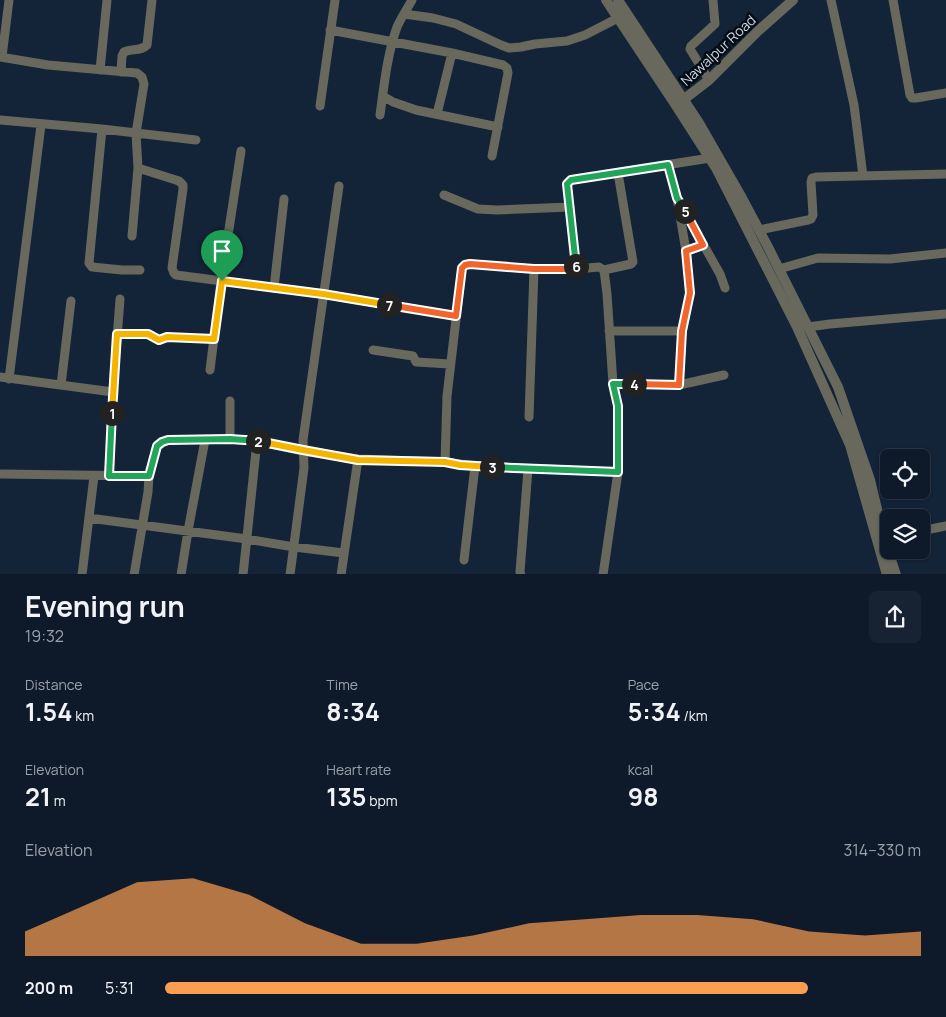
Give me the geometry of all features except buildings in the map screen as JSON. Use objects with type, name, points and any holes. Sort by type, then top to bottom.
[{"type":"street","points":[[9,0],[1,57],[48,65],[137,73],[142,77],[144,84],[136,132],[138,168],[132,236]]},
{"type":"street","points":[[100,70],[107,0]]},
{"type":"street","points":[[121,72],[124,52],[127,50],[140,50],[147,45],[152,0]]},
{"type":"street","points":[[320,106],[334,0]]},
{"type":"street","points":[[380,115],[386,70],[397,29],[412,0]]},
{"type":"street","points":[[606,0],[710,158],[734,202],[797,327],[850,445],[880,530]]},
{"type":"street","points":[[618,0],[699,123],[759,230],[838,387],[870,480],[880,525]]},
{"type":"street","points":[[709,80],[690,46],[716,24],[713,0]]},
{"type":"street","name":"Nawalpur Road","points":[[683,100],[709,80],[758,31],[793,0]]},
{"type":"street","points":[[831,0],[854,105],[863,176]]},
{"type":"street","points":[[893,0],[910,95],[912,98],[916,98],[946,93]]},
{"type":"street","points":[[404,14],[448,22],[509,48],[567,41],[585,35],[618,18]]},
{"type":"street","points":[[330,30],[452,53],[496,63],[507,68],[508,73],[492,156]]},
{"type":"street","points":[[437,114],[452,53]]},
{"type":"street","points":[[383,96],[402,106],[498,127]]},
{"type":"street","points":[[0,120],[136,132],[196,140]]},
{"type":"street","points":[[41,125],[5,378],[113,392]]},
{"type":"street","points":[[102,129],[89,263],[92,267],[140,270]]},
{"type":"street","points":[[210,370],[241,151]]},
{"type":"street","points":[[576,269],[568,181],[710,158]]},
{"type":"street","points":[[668,165],[677,198],[686,251],[690,293],[682,331],[679,385]]},
{"type":"street","points":[[138,168],[183,184],[172,268],[176,275],[323,294],[456,316]]},
{"type":"street","points":[[445,462],[447,396],[462,268],[470,264],[534,269],[599,267],[604,270],[631,264],[618,173]]},
{"type":"street","points":[[759,230],[811,219],[813,215],[812,178],[946,174]]},
{"type":"street","points":[[290,574],[304,468],[303,440],[339,186]]},
{"type":"street","points":[[444,195],[478,209],[570,207]]},
{"type":"street","points":[[677,198],[720,274],[725,288]]},
{"type":"street","points":[[274,288],[284,199]]},
{"type":"street","points":[[686,251],[703,245]]},
{"type":"street","points":[[779,270],[818,258],[890,258],[946,253]]},
{"type":"street","points":[[529,417],[534,269]]},
{"type":"street","points":[[603,574],[618,472],[618,406],[613,384],[604,270]]},
{"type":"street","points":[[109,476],[120,299]]},
{"type":"street","points":[[61,385],[71,300]]},
{"type":"street","points":[[808,327],[946,314]]},
{"type":"street","points":[[609,331],[682,331]]},
{"type":"street","points":[[373,350],[413,356],[416,362],[450,364]]},
{"type":"street","points":[[613,384],[679,385],[724,376]]},
{"type":"street","points":[[230,401],[230,439]]},
{"type":"street","points":[[134,574],[149,476],[157,446],[168,440],[230,439],[257,441],[358,460],[445,462],[475,466],[618,472]]},
{"type":"street","points":[[181,574],[205,440]]},
{"type":"street","points":[[243,574],[257,441]]},
{"type":"street","points":[[341,574],[358,460]]},
{"type":"street","points":[[464,560],[475,466]]},
{"type":"street","points":[[521,574],[528,469]]},
{"type":"street","points":[[0,474],[149,476]]},
{"type":"street","points":[[82,574],[94,476]]},
{"type":"street","points":[[89,518],[344,553]]},
{"type":"street","points":[[930,529],[946,526]]},
{"type":"street","points":[[885,559],[887,574]]},
{"type":"street","points":[[891,559],[896,574]]},
{"type":"path","points":[[117,334],[148,334],[159,340],[167,337],[214,339]]},
{"type":"route","points":[[668,165],[677,198],[703,245],[686,251],[690,293],[682,331],[679,385],[613,384],[618,406],[618,472],[475,466],[445,462],[358,460],[257,441],[230,439],[168,440],[157,446],[149,476],[109,476],[117,334],[148,334],[159,340],[167,337],[214,339],[222,281],[323,294],[456,316],[462,268],[465,265],[534,269],[576,269],[568,181],[668,165]]}]
